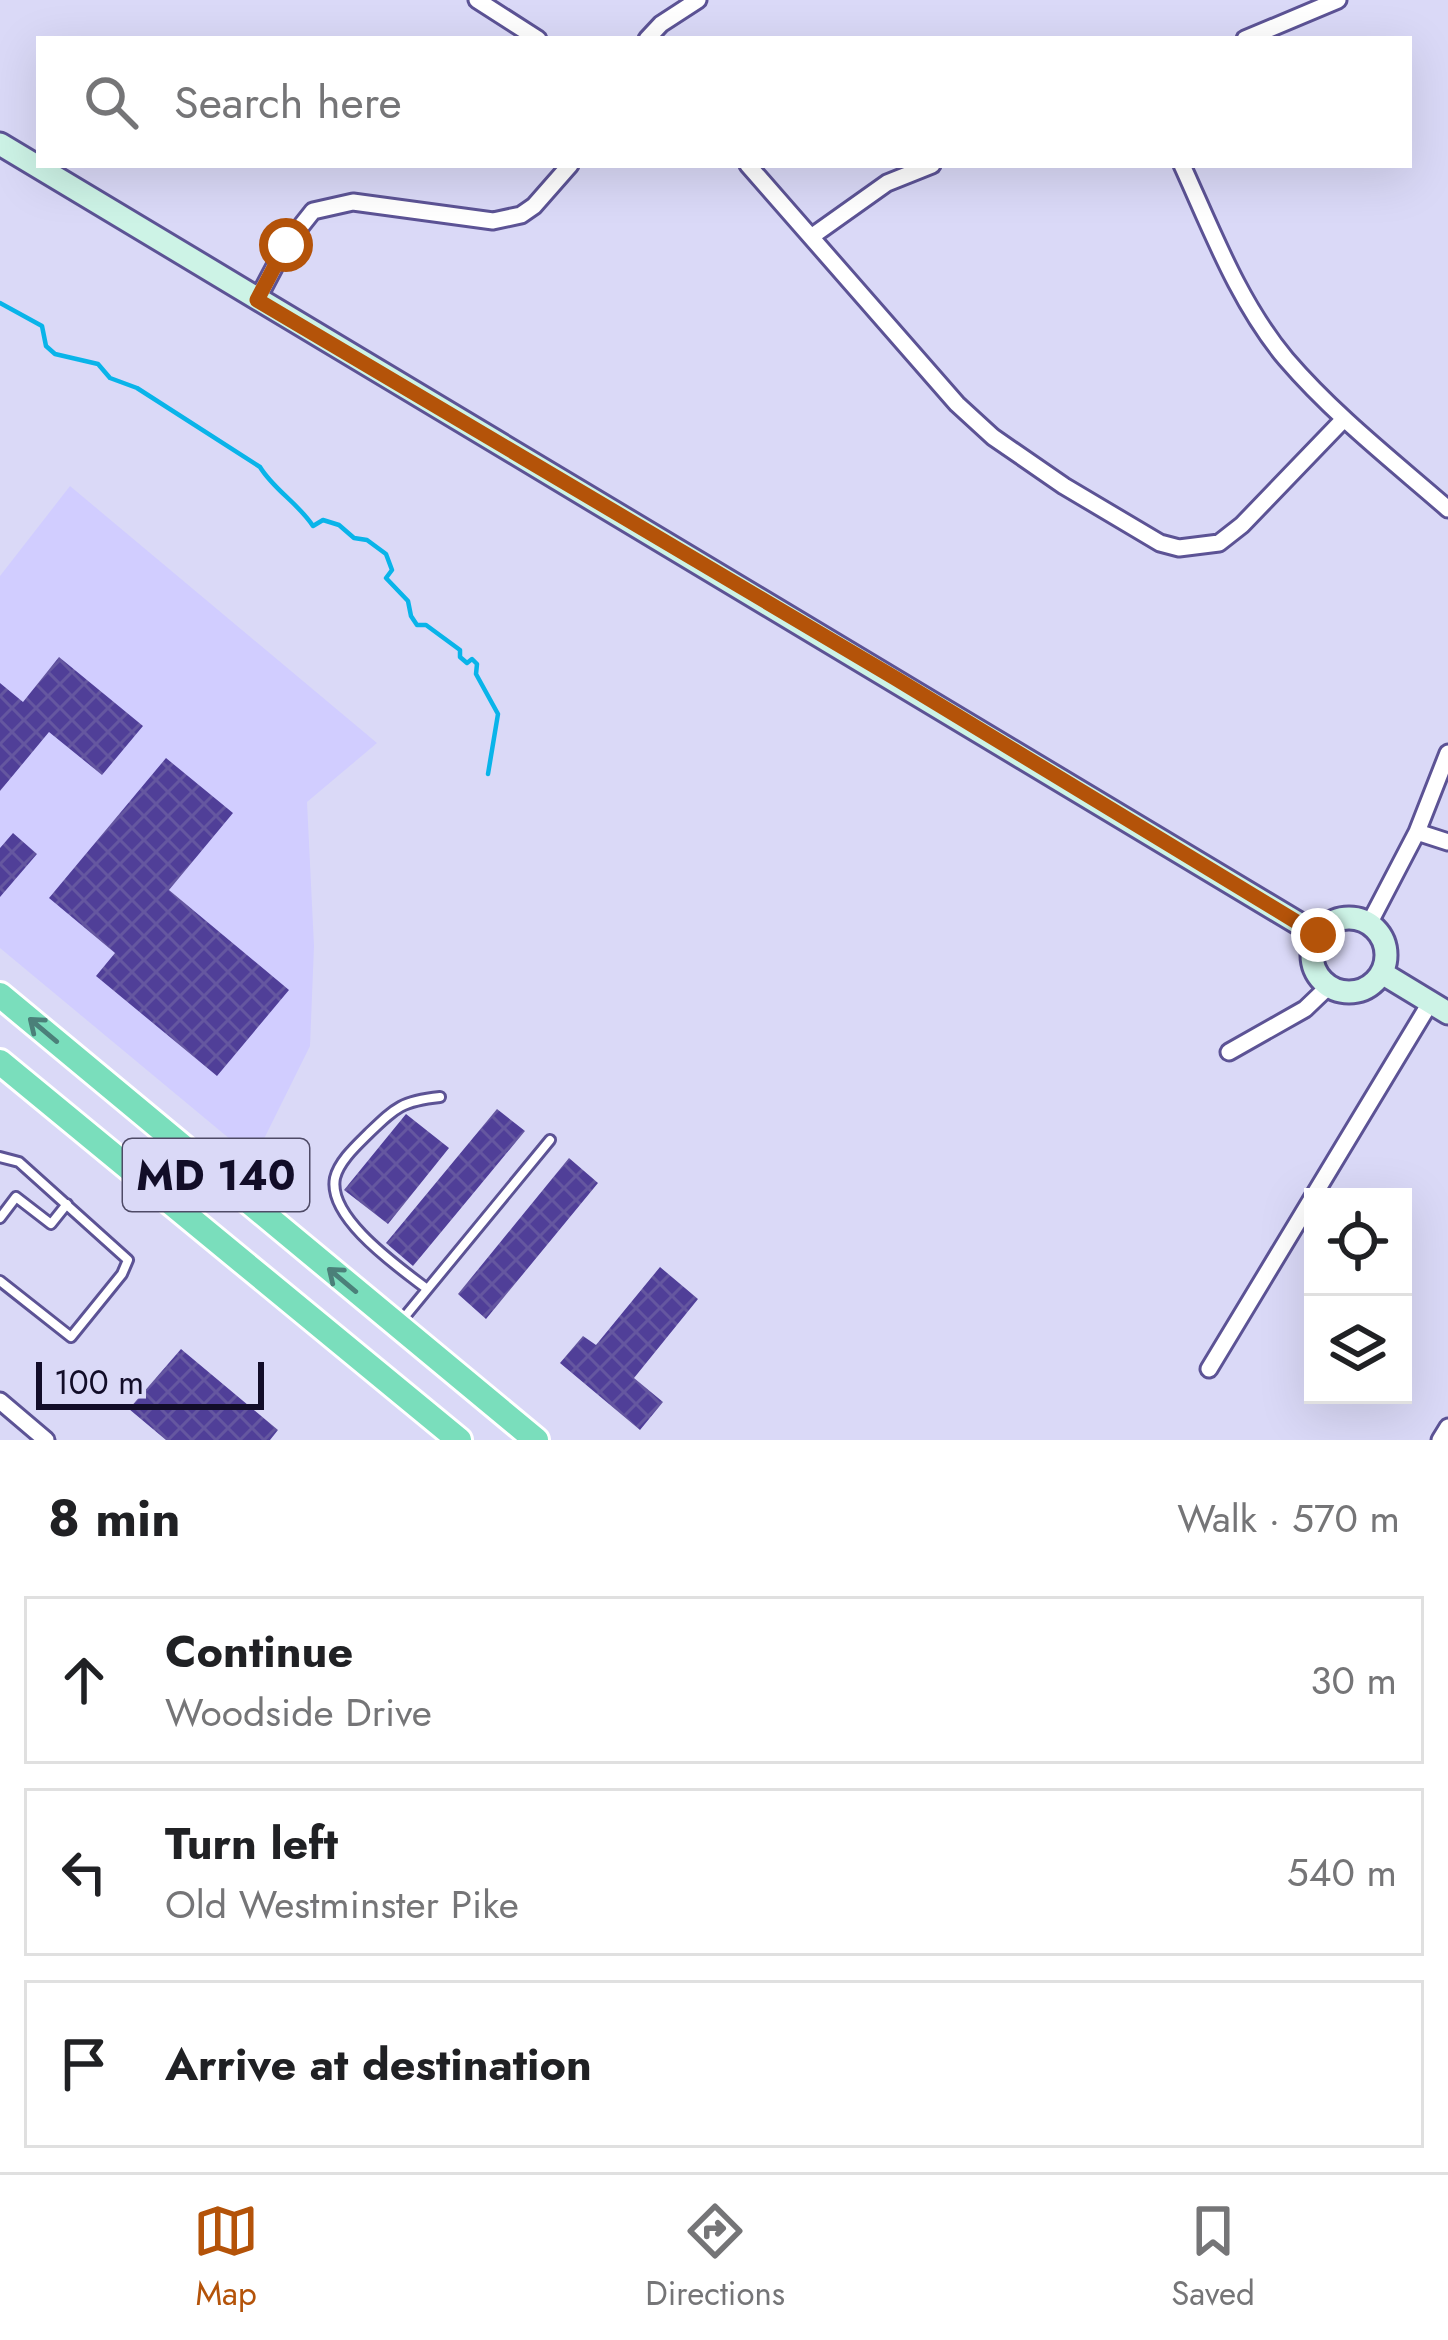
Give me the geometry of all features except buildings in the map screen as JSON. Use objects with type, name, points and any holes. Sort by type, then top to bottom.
[{"type":"highway","name":"MD 140","points":[[0,995],[536,1440]]},
{"type":"highway","name":"MD 140","points":[[0,1062],[459,1440]]},
{"type":"main road","points":[[0,144],[36,166]]},
{"type":"main road","points":[[40,168],[1318,935]]},
{"type":"main road","points":[[1351,917],[1369,924],[1384,944],[1382,973],[1369,986],[1352,992],[1329,986],[1312,963],[1312,945],[1318,935],[1336,920],[1351,917]]},
{"type":"main road","points":[[1382,973],[1439,1008]]},
{"type":"street","points":[[477,0],[533,36]]},
{"type":"street","points":[[650,36],[698,0]]},
{"type":"street","points":[[1252,36],[1338,0]]},
{"type":"street","points":[[257,300],[286,245],[313,211],[353,202],[493,221],[534,206],[568,168]]},
{"type":"street","points":[[751,168],[957,404],[993,437],[1160,543],[1179,548],[1219,543],[1243,525],[1344,419]]},
{"type":"street","points":[[811,237],[887,182],[924,168]]},
{"type":"street","points":[[1183,168],[1238,287],[1285,357],[1344,419],[1448,509]]},
{"type":"street","points":[[1369,924],[1417,832],[1448,753]]},
{"type":"street","points":[[1417,832],[1448,842]]},
{"type":"street","points":[[1228,1052],[1305,1009],[1329,986]]},
{"type":"street","points":[[1209,1369],[1439,1008]]},
{"type":"street","points":[[0,1401],[46,1440]]},
{"type":"street","points":[[1440,1440],[1448,1427]]},
{"type":"lane","points":[[428,1289],[366,1241],[337,1196],[335,1177],[351,1151],[400,1103],[440,1097]]},
{"type":"lane","points":[[398,1326],[550,1140]]},
{"type":"lane","points":[[0,1157],[19,1162],[128,1260],[71,1337],[0,1280]]},
{"type":"lane","points":[[0,1218],[16,1196],[52,1224],[67,1204]]},
{"type":"shaded area","points":[[70,486],[377,743],[307,802],[314,946],[310,1046],[254,1159],[0,948],[0,576]]},
{"type":"waterway","points":[[0,303],[42,326],[46,346],[55,354],[98,364],[110,378],[137,388],[260,467],[313,526],[323,520],[339,525],[386,554],[392,570],[386,578],[408,601],[417,625],[426,625],[460,650],[467,663],[472,659],[477,664],[476,674],[498,714],[488,774]]},
{"type":"route","points":[[286,245],[257,300],[1318,935]]}]
